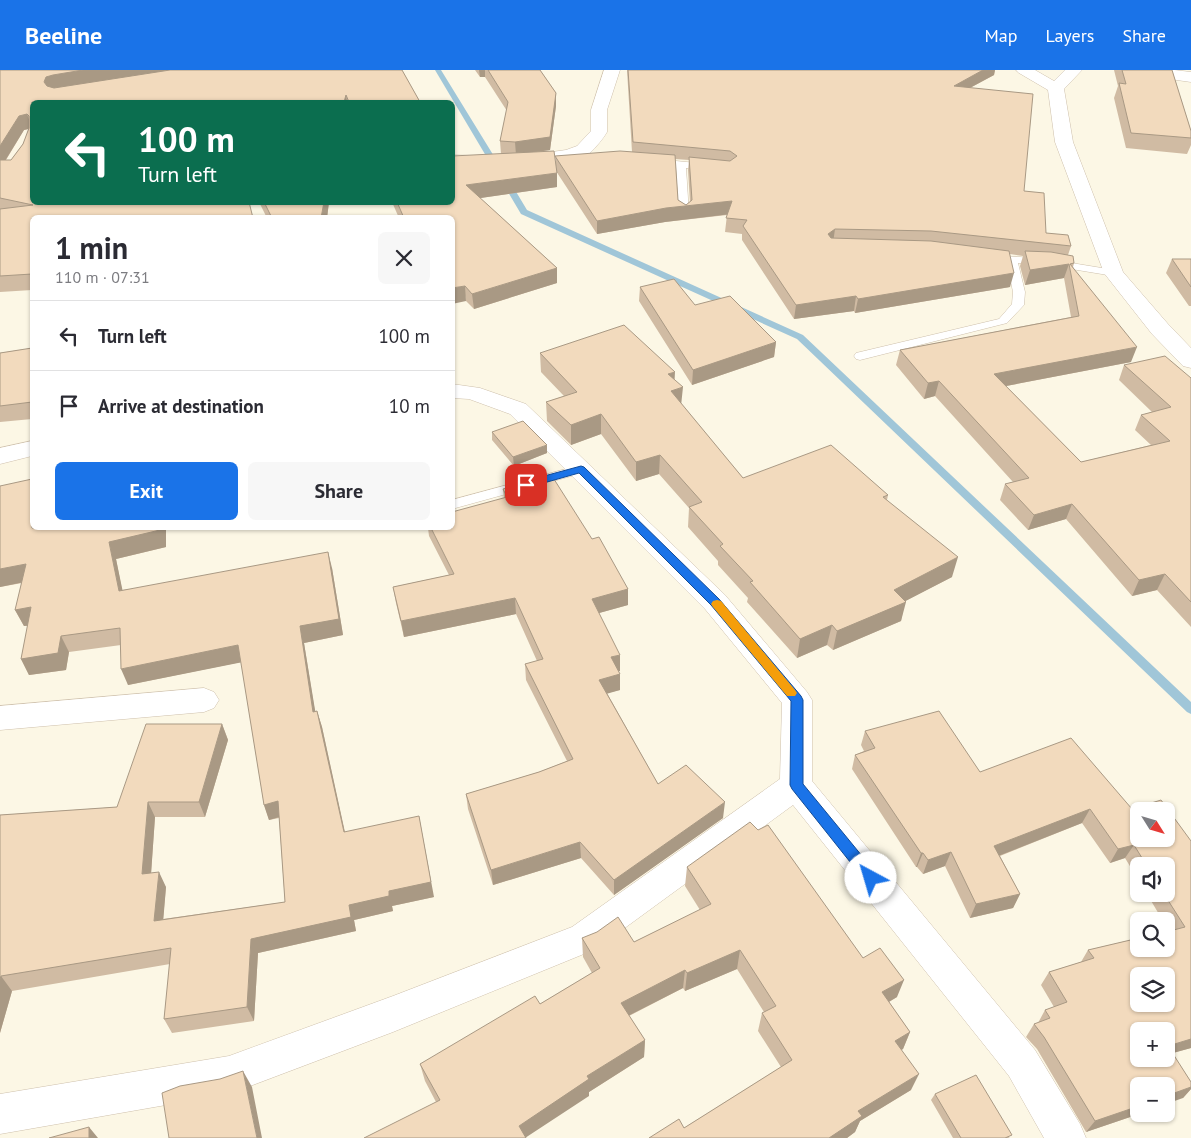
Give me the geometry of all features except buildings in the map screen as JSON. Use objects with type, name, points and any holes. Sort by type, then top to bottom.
[{"type":"street","points":[[455,160],[516,162],[586,152],[600,132],[599,110],[612,70]]},
{"type":"street","points":[[1024,70],[1056,88]]},
{"type":"street","points":[[1056,88],[1074,70]]},
{"type":"street","points":[[1140,70],[1191,76]]},
{"type":"street","points":[[1056,88],[1064,142],[1114,273],[1160,329],[1191,361]]},
{"type":"street","points":[[455,390],[472,393],[518,409],[715,602],[797,700],[796,785],[1022,1063],[1066,1138]]},
{"type":"street","points":[[0,456],[30,449]]},
{"type":"street","points":[[0,718],[204,700]]},
{"type":"street","points":[[0,1114],[229,1074],[394,1014],[584,938],[796,785]]},
{"type":"lane","points":[[643,161],[720,168]]},
{"type":"lane","points":[[681,165],[684,214]]},
{"type":"lane","points":[[984,257],[1047,262],[1114,273]]},
{"type":"lane","points":[[860,356],[1003,321],[1018,305],[1019,292],[1012,260]]},
{"type":"lane","points":[[455,504],[581,469]]},
{"type":"waterway","points":[[438,70],[496,166]]},
{"type":"waterway","points":[[506,182],[524,212],[800,337],[1191,709]]},
{"type":"slow traffic","points":[[717,604],[791,693]]},
{"type":"route","points":[[526,485],[581,469],[715,602],[797,700],[796,785],[871,878]]}]
